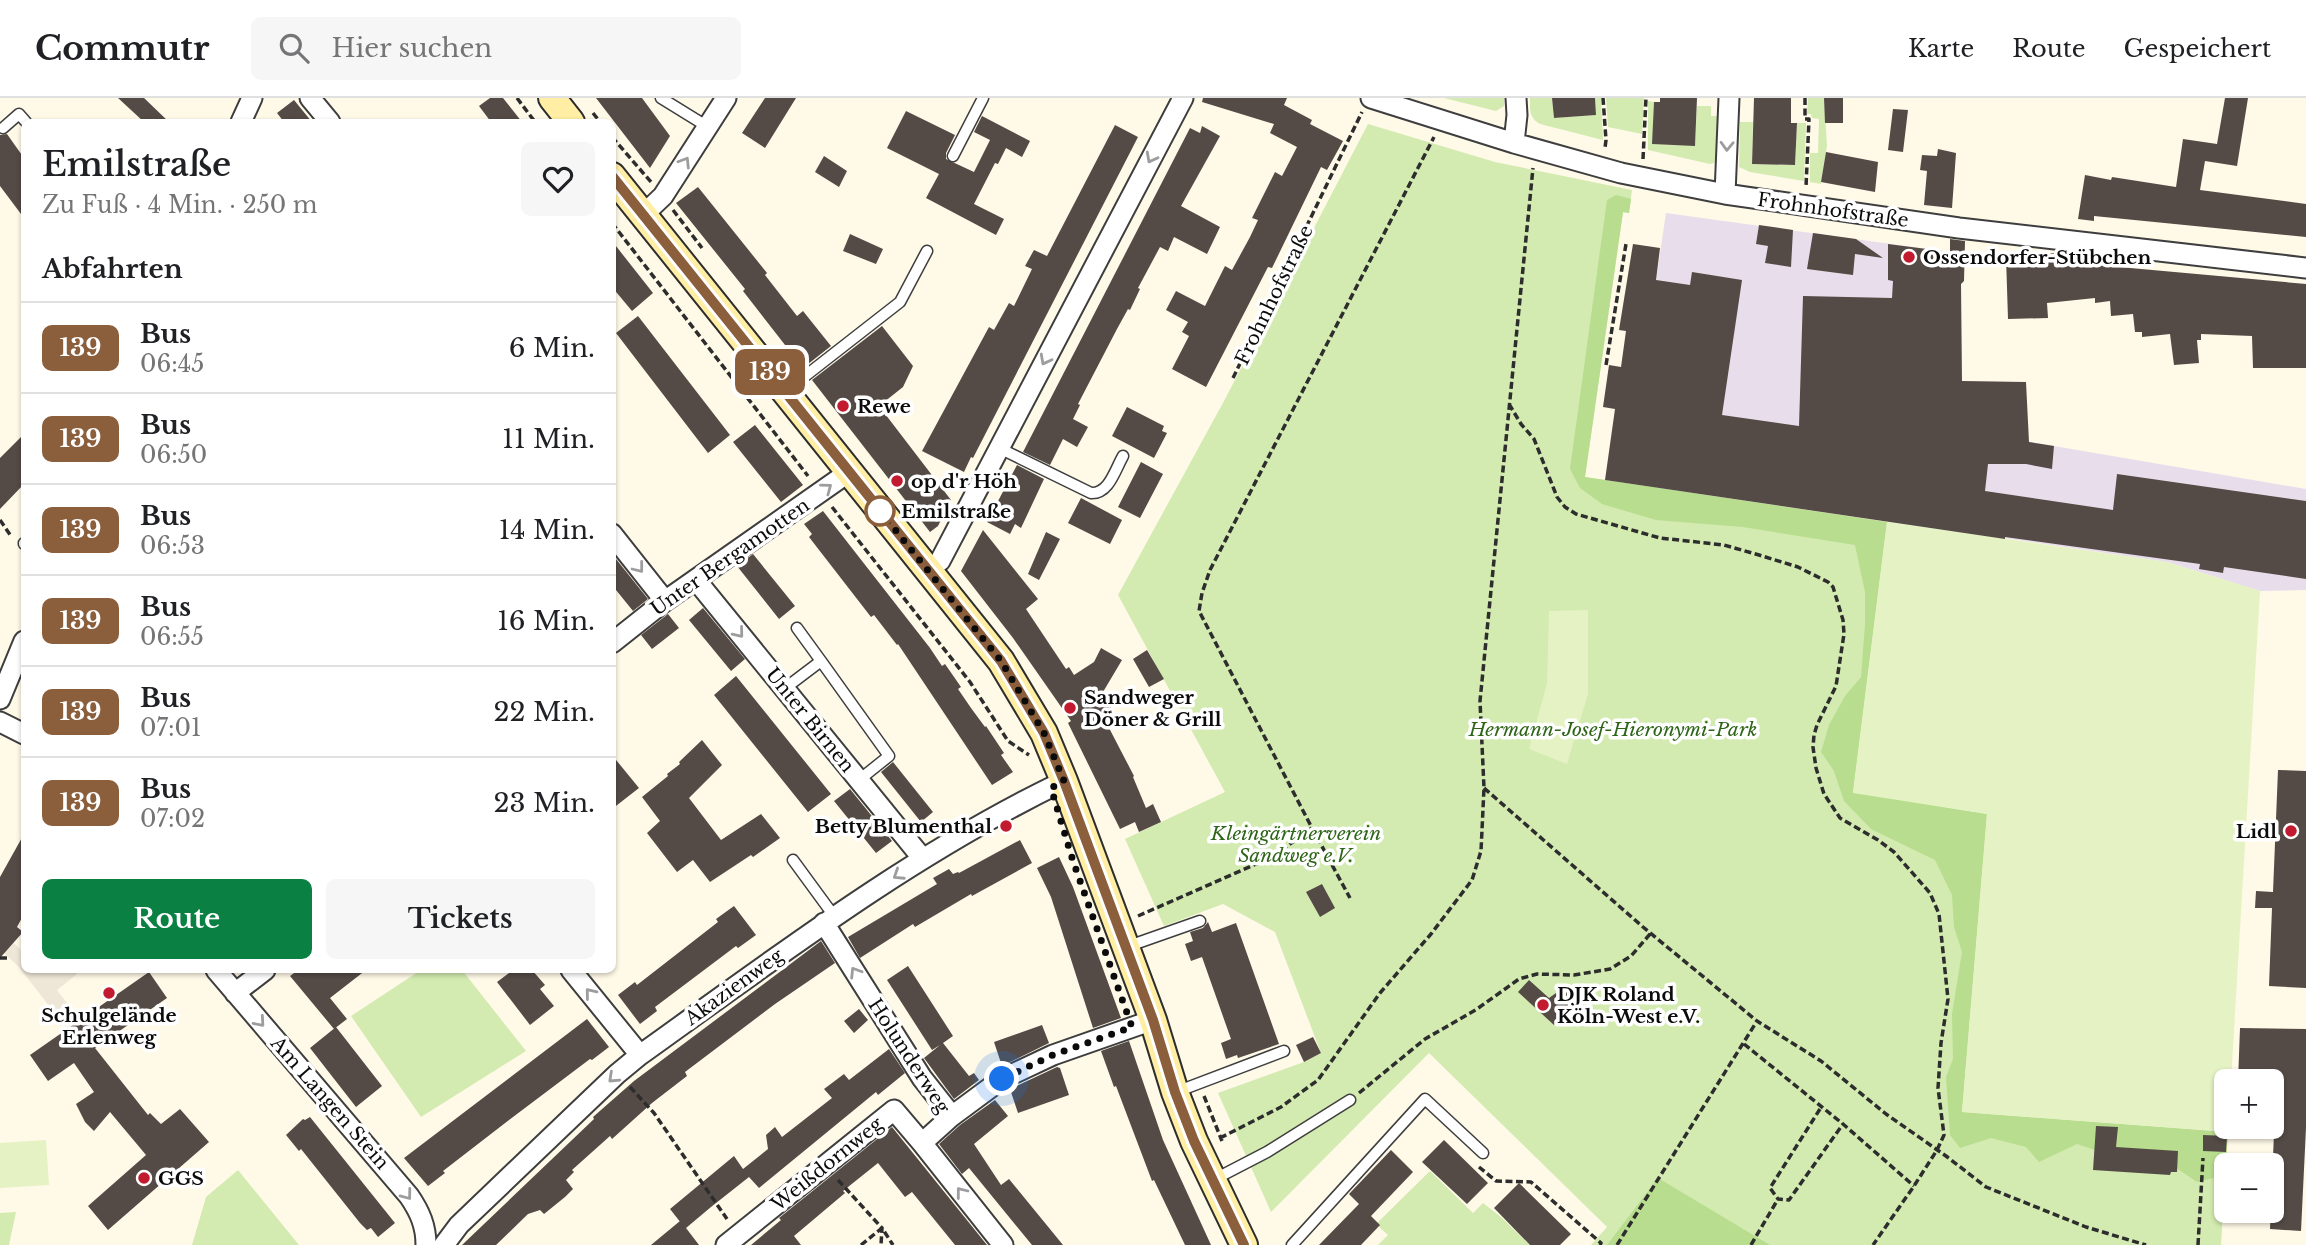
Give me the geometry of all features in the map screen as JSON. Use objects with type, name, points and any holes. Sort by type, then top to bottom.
[{"type":"street","points":[[242,119],[252,98]]},
{"type":"street","points":[[310,98],[328,119]]},
{"type":"street","points":[[552,98],[569,119]]},
{"type":"street","points":[[643,215],[663,196],[726,98]]},
{"type":"street","points":[[928,570],[940,561],[1183,98]]},
{"type":"street","points":[[1514,143],[1516,98]]},
{"type":"street","points":[[1725,194],[1729,98]]},
{"type":"street","name":"Frohnhofstraße","points":[[1367,104],[1443,120],[1514,143],[1640,177],[1725,194],[1959,228],[2306,268]]},
{"type":"street","points":[[616,181],[1001,661],[1044,733],[1058,785],[1126,947],[1153,1020],[1175,1092],[1212,1180],[1244,1245]]},
{"type":"street","name":"Unter Bergamotten","points":[[616,640],[665,601],[849,472]]},
{"type":"street","points":[[616,539],[665,601]]},
{"type":"street","name":"Unter Birnen","points":[[696,580],[923,859]]},
{"type":"street","points":[[0,699],[21,648]]},
{"type":"street","points":[[0,722],[21,732]]},
{"type":"street","name":"Akazienweg","points":[[444,1245],[459,1225],[640,1055],[829,920],[923,859],[1058,785]]},
{"type":"street","name":"Holunderweg","points":[[829,920],[922,1078],[952,1116],[922,1143],[1003,1245]]},
{"type":"street","name":"Am Langen Stein","points":[[218,973],[409,1196],[420,1213],[426,1233],[426,1245]]},
{"type":"street","points":[[235,993],[261,973]]},
{"type":"street","points":[[573,973],[640,1055]]},
{"type":"street","points":[[952,1116],[1002,1079],[1053,1055],[1153,1020]]},
{"type":"street","name":"Weißdornweg","points":[[732,1240],[894,1110],[922,1143]]},
{"type":"lane","points":[[661,98],[708,127]]},
{"type":"lane","points":[[953,156],[983,98]]},
{"type":"lane","points":[[3,128],[19,114],[23,119]]},
{"type":"lane","points":[[785,391],[900,302],[927,251]]},
{"type":"lane","points":[[999,448],[1098,494],[1105,489],[1123,456]]},
{"type":"lane","points":[[797,628],[890,756],[859,780]]},
{"type":"lane","points":[[784,689],[821,661]]},
{"type":"lane","points":[[793,860],[829,920]]},
{"type":"lane","points":[[1126,947],[1200,921]]},
{"type":"lane","points":[[1175,1092],[1284,1051]]},
{"type":"lane","points":[[1292,1245],[1425,1099],[1481,1151]]},
{"type":"lane","points":[[1212,1180],[1267,1152],[1350,1100]]},
{"type":"path","points":[[516,98],[533,119]]},
{"type":"path","points":[[1602,167],[1606,140],[1603,98]]},
{"type":"path","points":[[1640,177],[1646,98]]},
{"type":"path","points":[[1803,207],[1807,181],[1809,119],[1805,119],[1805,98]]},
{"type":"path","name":"Frohnhofstraße","points":[[1233,378],[1367,104]]},
{"type":"path","points":[[1350,898],[1199,611],[1202,593],[1216,558],[1443,120]]},
{"type":"path","points":[[1220,1138],[1281,1107],[1318,1080],[1380,993],[1431,934],[1472,880],[1481,851],[1484,788],[1480,701],[1535,148]]},
{"type":"path","points":[[616,228],[970,682],[1008,741],[1038,761],[1058,785]]},
{"type":"path","points":[[1606,365],[1626,244]]},
{"type":"path","points":[[1509,404],[1534,439],[1557,497],[1565,507],[1576,514],[1660,538],[1736,548],[1798,568],[1833,587],[1843,620],[1844,634],[1836,686],[1814,734],[1816,768],[1824,794],[1840,818],[1894,852],[1930,893],[1939,914],[1948,999],[1938,1088],[1944,1135],[1914,1186],[1873,1245]]},
{"type":"path","points":[[1484,788],[1757,1021],[1821,1061],[1886,1114],[1986,1188],[2086,1227],[2146,1245]]},
{"type":"path","points":[[1138,916],[1272,857],[1312,828]]},
{"type":"path","points":[[1350,1100],[1426,1039],[1477,1009],[1519,979],[1537,974],[1574,975],[1610,969],[1631,956],[1651,933]]},
{"type":"path","points":[[0,958],[9,958]]},
{"type":"path","points":[[1617,1245],[1757,1021]]},
{"type":"path","points":[[1744,1044],[1914,1186]]},
{"type":"path","points":[[617,1074],[654,1112],[732,1240]]},
{"type":"path","points":[[1821,1108],[1770,1188],[1778,1199],[1790,1200],[1843,1124]]},
{"type":"path","points":[[1481,1151],[1477,1164],[1496,1181],[1531,1182],[1602,1244]]},
{"type":"path","points":[[2198,1245],[2203,1158]]},
{"type":"path","points":[[825,1165],[882,1228],[893,1245]]},
{"type":"path","points":[[1751,1245],[1778,1199]]},
{"type":"path","points":[[861,1245],[882,1228]]},
{"type":"path","points":[[881,1245],[882,1228]]},
{"type":"shaded area","points":[[1666,213],[1950,252],[1949,381],[2010,382],[2013,439],[2306,489],[2306,590],[2260,591],[2167,562],[1626,483]]},
{"type":"shaded area","points":[[14,943],[21,950],[21,970],[19,967],[4,953]]},
{"type":"shaded area","points":[[24,973],[76,973],[57,990],[80,1020],[67,1029]]},
{"type":"green space","points":[[1444,98],[1504,98],[1504,106],[1496,111]]},
{"type":"green space","points":[[1530,98],[1552,98],[1554,118],[1596,115],[1595,98],[1601,98],[1603,140],[1536,122],[1530,110]]},
{"type":"green space","points":[[1606,98],[1644,98],[1642,134],[1608,127]]},
{"type":"green space","points":[[1808,98],[1824,98],[1827,146],[1821,184],[1810,182],[1810,153],[1818,153],[1819,119],[1807,114]]},
{"type":"green space","points":[[1648,101],[1654,102],[1653,144],[1695,145],[1697,106],[1711,106],[1711,116],[1718,116],[1714,163],[1648,150]]},
{"type":"green space","points":[[1740,122],[1753,122],[1752,164],[1795,165],[1797,123],[1806,123],[1804,181],[1750,172],[1739,167]]},
{"type":"green space","name":"Hermann-Josef-Hieronymi-Park","points":[[1368,124],[1495,162],[1632,190],[1629,213],[1623,212],[1585,477],[1887,522],[1853,793],[1987,814],[1962,1112],[2214,1131],[2214,1139],[2228,1139],[2227,1153],[2214,1153],[2214,1223],[2222,1223],[2221,1245],[1591,1245],[1607,1227],[1429,1053],[1271,1212],[1218,1093],[1304,1062],[1321,1053],[1275,932],[1223,904],[1164,926],[1125,839],[1225,792],[1118,595],[1224,401]]},
{"type":"green space","points":[[1616,195],[1631,199],[1629,213],[1623,212],[1585,477],[1887,522],[1853,792],[1987,814],[1962,1112],[2214,1131],[2214,1139],[2228,1139],[2227,1153],[2214,1153],[2214,1178],[2197,1182],[2172,1165],[2131,1162],[2077,1144],[2039,1162],[2026,1147],[1991,1138],[1960,1148],[1950,1135],[1946,1077],[1953,1059],[1952,1014],[1962,952],[1954,927],[1952,895],[1935,860],[1871,829],[1844,801],[1834,771],[1821,752],[1829,725],[1845,696],[1861,677],[1865,592],[1855,545],[1743,527],[1656,520],[1602,504],[1580,488],[1570,469],[1607,200]]},
{"type":"green space","points":[[1887,522],[2167,562],[2260,591],[2232,1069],[2214,1069],[2214,1131],[1962,1112],[1987,814],[1853,793]]},
{"type":"green space","points":[[1588,610],[1588,694],[1567,764],[1529,749],[1547,683],[1549,611]]},
{"type":"green space","points":[[416,973],[464,973],[526,1051],[421,1117],[351,1016]]},
{"type":"green space","points":[[46,1140],[49,1185],[0,1188],[0,1143]]},
{"type":"green space","points":[[238,1170],[299,1245],[192,1245],[206,1197]]},
{"type":"green space","points":[[1430,1171],[1473,1213],[1483,1203],[1530,1245],[1378,1245],[1388,1235],[1376,1224]]},
{"type":"green space","points":[[1658,1178],[1770,1245],[1607,1245]]},
{"type":"green space","points":[[16,1212],[9,1245],[0,1245],[0,1213]]},
{"type":"building","points":[[118,98],[144,98],[166,119],[141,119]]},
{"type":"building","points":[[490,98],[503,98],[520,119],[489,119],[479,106]]},
{"type":"building","points":[[596,98],[642,98],[670,136],[650,168],[616,124],[616,119],[612,119]]},
{"type":"building","points":[[765,98],[796,98],[765,148],[742,133]]},
{"type":"building","points":[[1203,98],[1287,98],[1284,105],[1312,120],[1310,124],[1343,141],[1327,170],[1321,167],[1272,268],[1268,267],[1206,387],[1172,369],[1189,336],[1182,332],[1188,322],[1166,310],[1176,291],[1205,306],[1225,266],[1232,270],[1250,237],[1258,220],[1252,218],[1275,172],[1282,176],[1297,147],[1270,133],[1274,124],[1202,102]]},
{"type":"building","points":[[1552,98],[1595,98],[1596,115],[1554,118]]},
{"type":"building","points":[[1660,98],[1697,98],[1695,146],[1652,144],[1654,102],[1660,102]]},
{"type":"building","points":[[1754,98],[1791,98],[1791,123],[1797,123],[1795,165],[1752,164]]},
{"type":"building","points":[[1824,98],[1843,98],[1843,123],[1825,123]]},
{"type":"building","points":[[2225,98],[2248,98],[2237,166],[2205,161],[2200,190],[2306,204],[2306,237],[2094,216],[2094,221],[2078,219],[2085,175],[2176,187],[2183,139],[2217,144]]},
{"type":"building","points":[[294,100],[310,119],[282,119],[277,113]]},
{"type":"building","points":[[1893,109],[1908,110],[1903,152],[1888,150]]},
{"type":"building","points":[[906,111],[955,135],[946,153],[946,159],[974,172],[990,140],[974,132],[982,116],[1030,141],[1022,157],[1006,148],[998,164],[995,163],[974,204],[1004,219],[996,235],[926,198],[939,174],[887,148]]},
{"type":"building","points":[[1115,125],[1138,137],[973,458],[971,457],[964,472],[922,451],[989,327],[994,330],[1009,303],[1014,306],[1032,269],[1025,266],[1034,250],[1047,256]]},
{"type":"building","points":[[1202,126],[1220,136],[1181,206],[1220,227],[1207,254],[1174,237],[1168,251],[1160,247],[1138,288],[1140,289],[1130,310],[1128,309],[1078,404],[1080,405],[1073,419],[1088,427],[1077,447],[1063,439],[1050,465],[1023,452],[1190,128],[1200,133]]},
{"type":"building","points":[[7,134],[21,154],[21,214],[0,186],[0,135]]},
{"type":"building","points":[[1938,149],[1956,153],[1952,208],[1924,205],[1927,171],[1920,170],[1922,155],[1937,156]]},
{"type":"building","points":[[1826,152],[1878,162],[1875,192],[1821,182]]},
{"type":"building","points":[[824,156],[847,171],[839,187],[815,172]]},
{"type":"building","points":[[698,187],[767,273],[765,275],[797,316],[803,311],[831,346],[803,368],[743,291],[745,289],[676,203]]},
{"type":"building","points":[[1759,225],[1793,230],[1791,267],[1765,263],[1768,246],[1756,244]]},
{"type":"building","points":[[1813,233],[1856,239],[1883,258],[1855,254],[1853,275],[1807,269]]},
{"type":"building","points":[[850,234],[883,249],[876,264],[843,251]]},
{"type":"building","points":[[1950,239],[1965,241],[1964,281],[1961,284],[1962,381],[2026,382],[2029,442],[2054,446],[2052,469],[2026,464],[1988,464],[1985,491],[2113,510],[2117,474],[2306,501],[2306,579],[2224,567],[2223,573],[2199,569],[2200,564],[2005,539],[1605,480],[1615,409],[1603,407],[1609,365],[1621,367],[1626,331],[1619,330],[1633,244],[1660,248],[1656,280],[1690,285],[1692,272],[1742,280],[1722,415],[1799,426],[1803,296],[1892,298],[1893,281],[1888,280],[1888,244],[1950,252]]},
{"type":"building","points":[[616,246],[653,293],[632,311],[616,292]]},
{"type":"building","points":[[2054,253],[2055,266],[2108,261],[2108,266],[2306,284],[2306,368],[2253,368],[2252,336],[2201,334],[2201,340],[2197,340],[2199,363],[2174,365],[2170,334],[2142,337],[2142,332],[2135,332],[2133,314],[2111,316],[2110,301],[2095,303],[2095,298],[2047,303],[2048,318],[2008,319],[2006,257],[2034,259],[2034,254]]},
{"type":"building","points":[[638,316],[730,435],[708,453],[616,333]]},
{"type":"building","points":[[882,326],[913,366],[903,387],[879,406],[951,500],[938,526],[930,532],[812,380]]},
{"type":"building","points":[[1127,407],[1164,426],[1162,431],[1167,433],[1154,458],[1112,436]]},
{"type":"building","points":[[755,425],[803,485],[781,502],[733,442]]},
{"type":"building","points":[[21,437],[21,487],[0,509],[0,458]]},
{"type":"building","points":[[1141,462],[1163,474],[1140,518],[1118,507]]},
{"type":"building","points":[[1017,465],[1044,479],[1021,528],[1015,524],[1010,534],[987,522]]},
{"type":"building","points":[[1081,498],[1122,520],[1110,544],[1068,523]]},
{"type":"building","points":[[823,511],[942,666],[945,664],[961,687],[958,689],[1004,753],[1001,755],[1013,772],[992,785],[898,644],[874,615],[871,617],[809,537],[812,534],[804,524]]},
{"type":"building","points":[[983,530],[1038,599],[1026,609],[1066,669],[1069,667],[1074,675],[1094,662],[1101,648],[1122,660],[1103,692],[1118,721],[1108,726],[1134,776],[1146,808],[1153,804],[1161,822],[1139,832],[1135,822],[1120,829],[1068,723],[1071,721],[1013,638],[961,571]]},
{"type":"building","points":[[1046,532],[1060,539],[1039,580],[1028,574]]},
{"type":"building","points":[[753,554],[795,606],[779,619],[737,566]]},
{"type":"building","points":[[616,559],[648,599],[633,611],[616,590]]},
{"type":"building","points":[[703,608],[745,659],[731,671],[689,620]]},
{"type":"building","points":[[668,614],[679,628],[652,649],[641,635]]},
{"type":"building","points":[[1147,650],[1164,679],[1149,687],[1133,659]]},
{"type":"building","points":[[736,676],[831,794],[808,812],[714,695]]},
{"type":"building","points":[[702,740],[722,765],[689,798],[721,840],[761,814],[780,838],[710,882],[693,860],[677,872],[647,833],[660,821],[642,797],[668,776],[667,774]]},
{"type":"building","points":[[616,760],[639,788],[616,806]]},
{"type":"building","points":[[893,762],[933,812],[921,822],[881,772]]},
{"type":"building","name":"Lidl","points":[[2278,770],[2306,771],[2306,988],[2269,986],[2272,908],[2255,908],[2256,891],[2273,892]]},
{"type":"building","points":[[850,789],[892,841],[876,853],[834,801]]},
{"type":"building","points":[[21,839],[21,920],[17,927],[21,934],[0,958],[0,877]]},
{"type":"building","points":[[1020,840],[1032,863],[915,927],[913,924],[860,958],[848,937],[937,884],[933,878],[949,869],[953,874],[959,873]]},
{"type":"building","points":[[1059,857],[1073,887],[1121,1018],[1093,1028],[1051,897],[1037,868]]},
{"type":"building","points":[[1322,884],[1335,908],[1320,917],[1306,892]]},
{"type":"building","points":[[734,906],[756,935],[738,948],[736,946],[655,1007],[657,1011],[640,1024],[618,995],[635,982],[637,985],[718,922],[716,919]]},
{"type":"building","points":[[1208,922],[1212,932],[1236,923],[1279,1044],[1238,1058],[1237,1055],[1226,1059],[1221,1043],[1231,1039],[1202,957],[1191,961],[1185,944],[1193,941],[1190,932],[1203,928]]},
{"type":"building","points":[[821,941],[835,963],[775,1004],[685,1072],[687,1076],[612,1139],[610,1136],[572,1170],[574,1172],[566,1180],[573,1189],[565,1197],[544,1214],[540,1210],[528,1214],[496,1245],[462,1245],[594,1119],[593,1117],[634,1081]]},
{"type":"building","points":[[908,966],[953,1036],[943,1043],[969,1076],[974,1073],[979,1080],[954,1099],[924,1058],[940,1045],[932,1050],[887,980]]},
{"type":"building","points":[[150,973],[167,998],[95,1048],[148,1115],[150,1113],[161,1124],[180,1109],[209,1142],[108,1230],[88,1206],[146,1155],[110,1112],[94,1131],[85,1122],[76,1104],[94,1092],[74,1063],[48,1081],[30,1055]]},
{"type":"building","points":[[294,973],[362,973],[330,998],[347,1019],[334,1029],[290,976]]},
{"type":"building","points":[[509,973],[535,973],[545,985],[540,989],[554,1006],[530,1025],[497,982]]},
{"type":"building","name":"DJK Roland Köln-West e.V.","points":[[1529,980],[1549,998],[1556,993],[1560,997],[1565,991],[1576,1001],[1554,1025],[1518,992]]},
{"type":"building","points":[[859,1009],[868,1020],[854,1033],[844,1021]]},
{"type":"building","points":[[587,1019],[609,1047],[513,1117],[443,1171],[445,1173],[428,1186],[404,1158]]},
{"type":"building","points":[[1042,1025],[1049,1043],[1002,1066],[994,1042]]},
{"type":"building","points":[[336,1027],[382,1086],[356,1107],[310,1048]]},
{"type":"building","points":[[2240,1028],[2306,1029],[2306,1128],[2301,1231],[2270,1229],[2270,1223],[2284,1223],[2284,1153],[2273,1153],[2274,1139],[2284,1139],[2284,1069],[2238,1069]]},
{"type":"building","points":[[1313,1037],[1321,1053],[1304,1062],[1296,1045]]},
{"type":"building","points":[[1129,1041],[1163,1140],[1211,1245],[1185,1245],[1154,1180],[1152,1181],[1116,1086],[1114,1087],[1101,1051]]},
{"type":"building","points":[[889,1049],[905,1073],[878,1095],[876,1092],[759,1188],[749,1177],[711,1207],[686,1228],[699,1245],[651,1245],[680,1221],[670,1209],[734,1156],[743,1169],[768,1149],[766,1135],[775,1127],[782,1137],[832,1098],[824,1089],[844,1074],[849,1080]]},
{"type":"building","points":[[1060,1068],[1069,1095],[1018,1113],[1010,1089]]},
{"type":"building","points":[[995,1100],[1008,1116],[974,1144],[1001,1185],[1009,1179],[1063,1245],[1032,1245],[969,1168],[962,1174],[939,1144]]},
{"type":"building","points":[[310,1117],[395,1223],[378,1237],[371,1228],[367,1230],[360,1223],[301,1149],[299,1151],[286,1135],[303,1119]]},
{"type":"building","points":[[2096,1126],[2118,1127],[2116,1147],[2178,1151],[2177,1172],[2171,1172],[2170,1175],[2093,1170]]},
{"type":"building","points":[[892,1127],[987,1245],[955,1245],[912,1192],[905,1197],[878,1163],[794,1236],[801,1245],[751,1245],[781,1220],[779,1218]]},
{"type":"building","points":[[2203,1135],[2214,1135],[2214,1139],[2227,1139],[2226,1152],[2203,1151]]},
{"type":"building","points":[[1444,1140],[1488,1183],[1467,1204],[1422,1162]]},
{"type":"building","points":[[1391,1150],[1413,1172],[1371,1216],[1380,1225],[1361,1245],[1319,1245],[1359,1204],[1349,1194]]},
{"type":"building","points":[[1519,1183],[1571,1234],[1560,1245],[1530,1245],[1494,1208]]},
{"type":"bus line","name":"139","points":[[616,181],[1001,661],[1021,692],[1044,733],[1064,781],[1153,1020],[1175,1092],[1194,1141],[1244,1245]]},
{"type":"place","name":"Ossendorfer-Stübchen","points":[[1909,257]]},
{"type":"place","name":"Rewe","points":[[843,406]]},
{"type":"place","name":"op d'r Höh","points":[[897,481]]},
{"type":"place","name":"Emilstraße","points":[[880,511]]},
{"type":"place","name":"Sandweger Döner & Grill","points":[[1070,708]]},
{"type":"place","name":"Betty Blumenthal","points":[[1006,826]]},
{"type":"place","name":"Lidl","points":[[2291,831]]},
{"type":"place","name":"Schulgelände Erlenweg","points":[[109,993]]},
{"type":"place","name":"DJK Roland Köln-West e.V.","points":[[1543,1005]]},
{"type":"place","name":"GGS","points":[[144,1178]]},
{"type":"route","points":[[880,511],[1001,661],[1044,733],[1064,781],[1051,788],[1073,861],[1132,1027],[1053,1055],[1002,1079]]},
{"type":"park label","name":"Kleingärtnerverein Sandweg e.V.","points":[[1296,844]]}]
